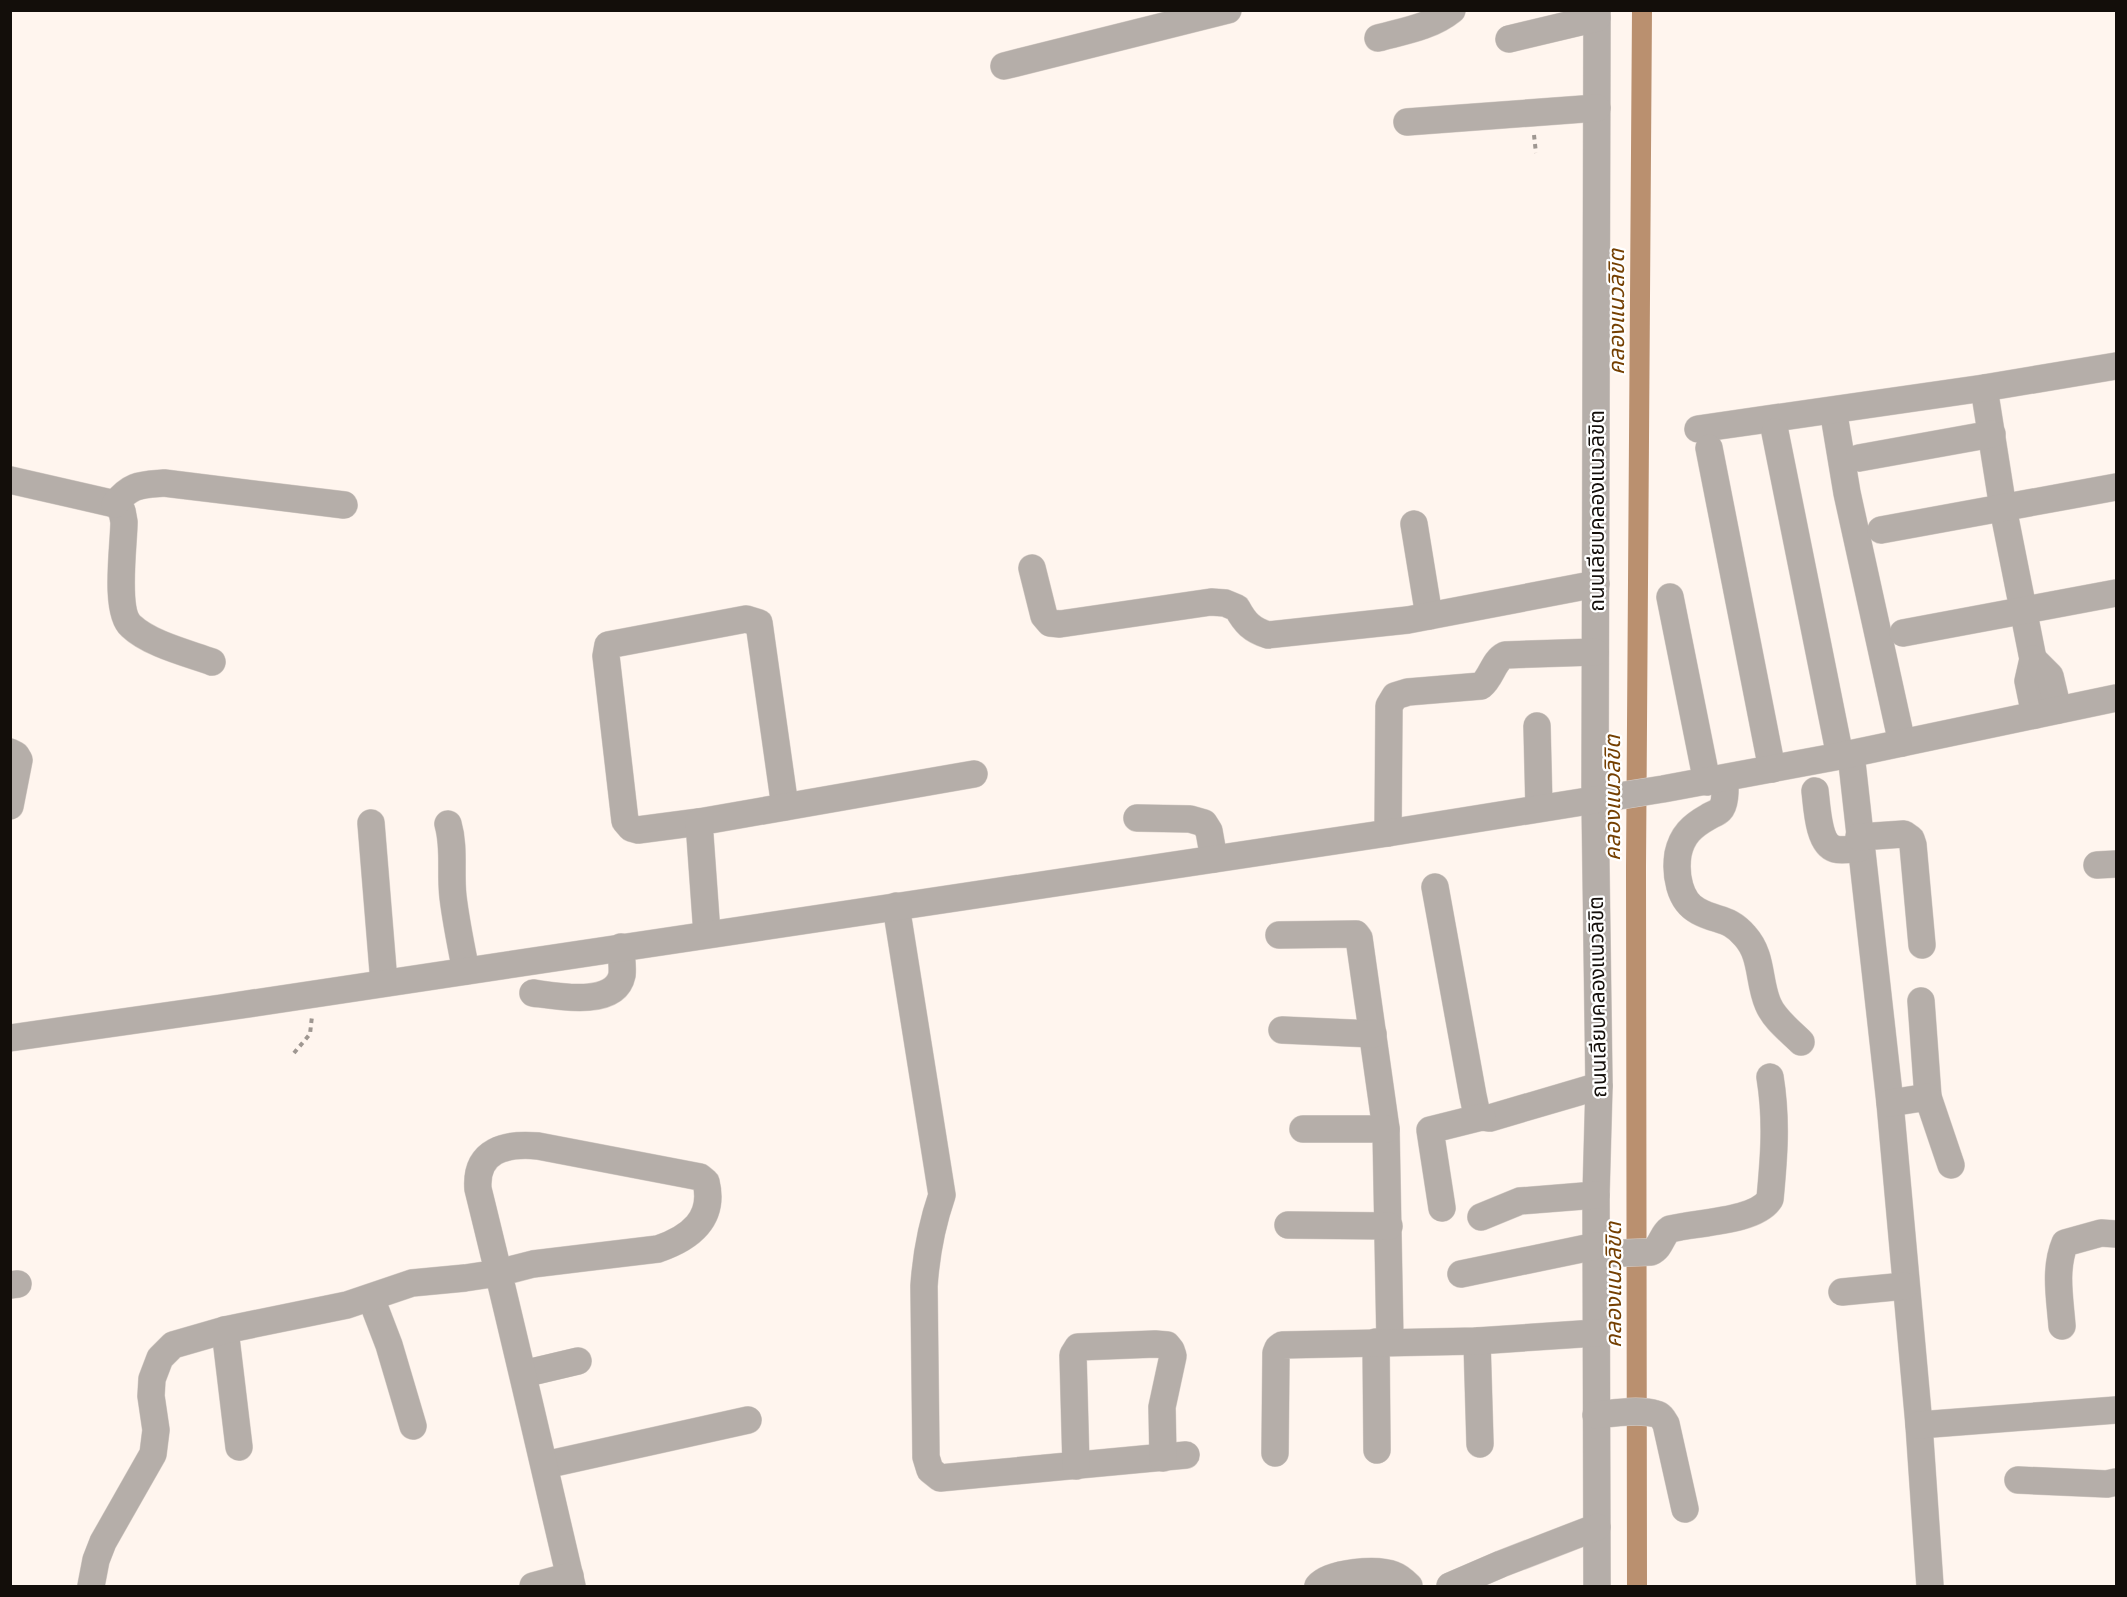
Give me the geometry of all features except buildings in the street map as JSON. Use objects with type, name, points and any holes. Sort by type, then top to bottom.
[{"type":"street","points":[[1004,66],[1228,10]]},
{"type":"street","points":[[1378,38],[1442,19],[1452,10]]},
{"type":"street","points":[[1509,39],[1605,12]]},
{"type":"street","name":"ถนนเลียบคลองแนวลิขิต","points":[[1597,1587],[1597,1527],[1604,1414],[1596,1333],[1602,1251],[1596,1195],[1606,797],[1596,652],[1597,108],[1605,12]]},
{"type":"street","points":[[1407,122],[1597,108]]},
{"type":"street","points":[[1772,769],[1704,438],[2116,366]]},
{"type":"street","points":[[1984,388],[2022,609],[2033,659],[2028,681],[2046,712]]},
{"type":"street","points":[[1835,421],[1848,494],[1902,743]]},
{"type":"street","points":[[1775,432],[1845,755],[1859,843],[1890,1103],[1919,1425],[1930,1587]]},
{"type":"street","points":[[1860,458],[1992,434]]},
{"type":"street","points":[[10,480],[115,504],[122,511],[124,522],[122,602],[125,617],[130,625],[146,637],[212,662]]},
{"type":"street","points":[[115,504],[126,491],[137,485],[164,483],[344,505]]},
{"type":"street","points":[[1881,530],[2116,487]]},
{"type":"street","points":[[1414,524],[1429,616]]},
{"type":"street","points":[[1032,568],[1044,616],[1050,622],[1060,624],[1211,602],[1225,603],[1237,608],[1244,621],[1255,631],[1268,635],[1429,616],[1596,584]]},
{"type":"street","points":[[1903,633],[2116,593]]},
{"type":"street","points":[[1670,597],[1716,780],[1720,810],[1693,825],[1684,836],[1678,857],[1681,893],[1697,911],[1735,924],[1749,940],[1756,951],[1769,1007],[1801,1042]]},
{"type":"street","points":[[785,807],[759,623],[746,619],[608,645],[606,656],[625,821],[631,828],[638,830],[699,822],[785,807],[974,774]]},
{"type":"street","points":[[1388,833],[1389,706],[1395,696],[1408,692],[1481,686],[1487,682],[1501,656],[1596,652]]},
{"type":"street","points":[[10,1038],[1388,833],[1662,789],[1845,755],[2116,698]]},
{"type":"street","points":[[1537,726],[1539,808]]},
{"type":"street","points":[[10,752],[19,760],[11,804]]},
{"type":"street","points":[[1815,791],[1823,839],[1828,846],[1837,850],[1904,834],[1911,838],[1922,945]]},
{"type":"street","points":[[1137,818],[1190,819],[1204,823],[1209,831],[1214,859]]},
{"type":"street","points":[[699,822],[707,934]]},
{"type":"street","points":[[371,823],[393,982]]},
{"type":"street","points":[[448,824],[453,848],[451,871],[453,898],[466,970]]},
{"type":"street","points":[[391,847],[393,982]]},
{"type":"street","points":[[1435,887],[1476,1110],[1482,1117]]},
{"type":"street","points":[[896,906],[942,1195],[925,1267],[924,1286],[926,1457],[928,1464],[930,1470],[940,1478],[1076,1466],[1175,1456],[1162,1407],[1172,1369],[1173,1356],[1167,1346],[1155,1344],[1078,1347],[1073,1355],[1076,1466]]},
{"type":"street","points":[[1279,934],[1356,934],[1359,938],[1386,1129],[1389,1226],[1377,1450]]},
{"type":"street","points":[[533,993],[588,998],[609,992],[617,986],[622,975],[621,947]]},
{"type":"street","points":[[1921,1001],[1928,1097],[1951,1165]]},
{"type":"street","points":[[1282,1030],[1373,1034]]},
{"type":"street","points":[[1461,1274],[1602,1251],[1642,1253],[1657,1249],[1665,1233],[1670,1229],[1757,1211],[1770,1199],[1776,1142],[1770,1077]]},
{"type":"street","points":[[1442,1209],[1430,1130],[1482,1117],[1490,1118],[1599,1086]]},
{"type":"street","points":[[1890,1103],[1928,1097]]},
{"type":"street","points":[[1303,1129],[1386,1129]]},
{"type":"street","points":[[91,1587],[96,1560],[103,1542],[153,1454],[156,1430],[151,1396],[152,1379],[160,1358],[173,1345],[225,1330],[347,1305],[412,1283],[465,1278],[498,1273],[533,1264],[658,1249],[676,1243],[693,1231],[704,1217],[708,1201],[706,1182],[700,1177],[518,1144],[501,1147],[486,1159],[477,1183],[498,1273],[545,1465],[571,1581],[533,1587]]},
{"type":"street","points":[[1481,1217],[1520,1202],[1596,1195]]},
{"type":"street","points":[[1288,1225],[1389,1226]]},
{"type":"street","points":[[2062,1326],[2059,1266],[2065,1243],[2102,1233],[2116,1234]]},
{"type":"street","points":[[1842,1292],[1905,1286]]},
{"type":"street","points":[[371,1298],[389,1345],[412,1426]]},
{"type":"street","points":[[225,1330],[239,1447]]},
{"type":"street","points":[[1275,1453],[1278,1348],[1282,1345],[1477,1341],[1596,1333]]},
{"type":"street","points":[[1477,1341],[1480,1444]]},
{"type":"street","points":[[523,1374],[578,1361]]},
{"type":"street","points":[[1919,1425],[2116,1410]]},
{"type":"street","points":[[1604,1414],[1644,1413],[1662,1417],[1666,1424],[1685,1509]]},
{"type":"street","points":[[545,1465],[748,1420]]},
{"type":"street","points":[[2018,1480],[2107,1484],[2116,1482]]},
{"type":"street","points":[[1450,1587],[1500,1564],[1597,1527]]},
{"type":"street","points":[[1318,1587],[1322,1581],[1340,1575],[1380,1572],[1395,1575],[1408,1587]]},
{"type":"path","points":[[294,1053],[310,1034],[313,1021],[310,994]]},
{"type":"waterway","name":"คลองแนวลิขิต","points":[[1637,1586],[1636,868],[1642,10]]}]
